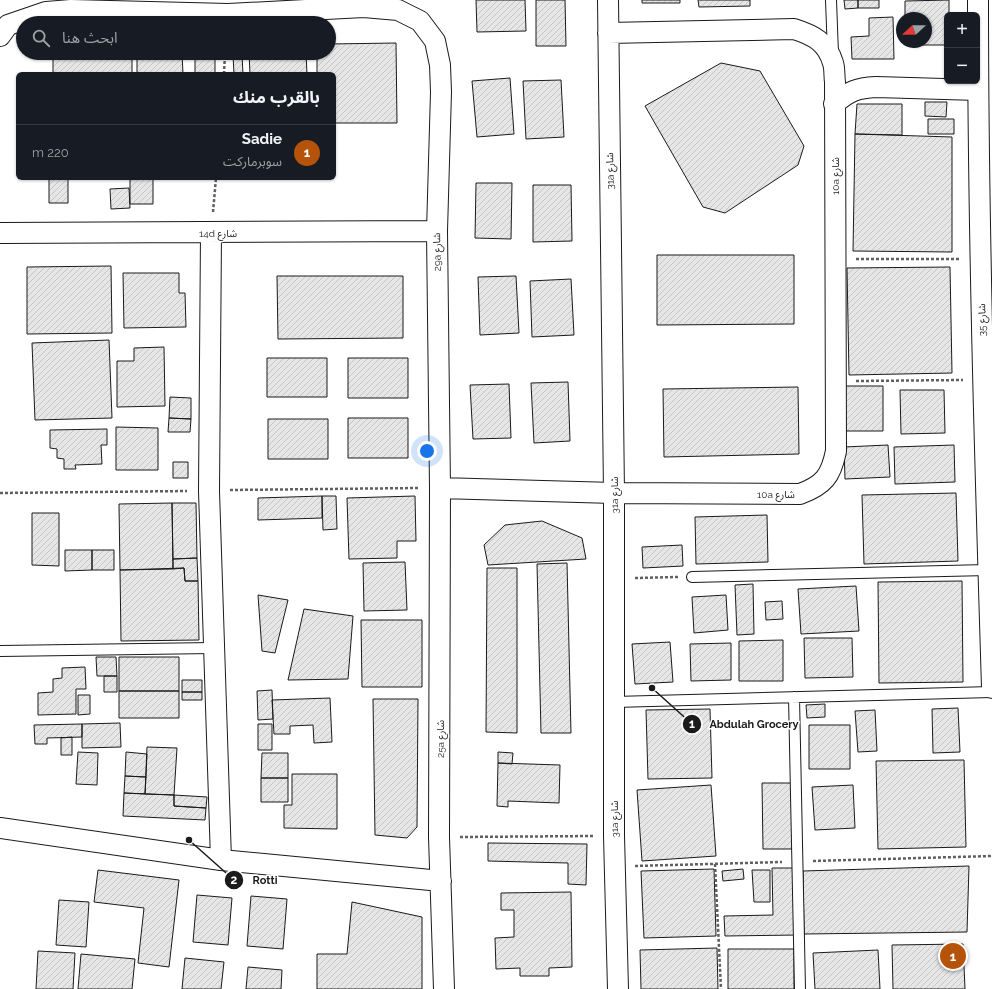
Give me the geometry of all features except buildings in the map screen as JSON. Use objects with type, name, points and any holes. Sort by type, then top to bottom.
[{"type":"street","name":"31a شارع","points":[[608,0],[614,493],[614,836],[618,989]]},
{"type":"street","name":"شارع 35","points":[[978,0],[983,380],[989,502],[988,570],[992,688]]},
{"type":"street","name":"29a شارع","points":[[37,16],[46,12],[71,10],[228,14],[364,7],[398,10],[420,21],[435,41],[440,65],[437,231],[440,488]]},
{"type":"street","name":"29a شارع","points":[[4,31],[16,26]]},
{"type":"street","name":"10a شارع","points":[[440,488],[614,493],[785,495],[800,494],[814,488],[826,479],[833,465],[836,451],[834,104],[833,63],[825,46],[810,34],[794,29],[608,33]]},
{"type":"street","points":[[834,104],[846,93],[860,88],[876,87],[978,90]]},
{"type":"street","name":"14d شارع","points":[[0,233],[437,231]]},
{"type":"street","points":[[211,233],[209,490],[221,860]]},
{"type":"street","name":"25a شارع","points":[[440,488],[440,837],[444,989]]},
{"type":"street","points":[[0,828],[221,860],[441,881]]},
{"type":"lane","points":[[831,0],[833,63]]},
{"type":"lane","points":[[692,577],[988,570]]},
{"type":"lane","points":[[0,652],[214,648]]},
{"type":"lane","points":[[614,702],[992,692]]},
{"type":"lane","points":[[794,697],[800,989]]},
{"type":"path","points":[[224,72],[225,60]]},
{"type":"path","points":[[211,233],[216,180]]},
{"type":"path","points":[[835,259],[981,259]]},
{"type":"path","points":[[836,381],[983,380]]},
{"type":"path","points":[[614,579],[692,577]]},
{"type":"path","points":[[440,837],[614,836]]},
{"type":"path","points":[[715,864],[721,989]]},
{"type":"place","name":"Abdulah Grocery","points":[[652,688]]},
{"type":"place","name":"Rotti","points":[[189,840]]},
{"type":"place","name":"Sadie","points":[[953,956]]}]
